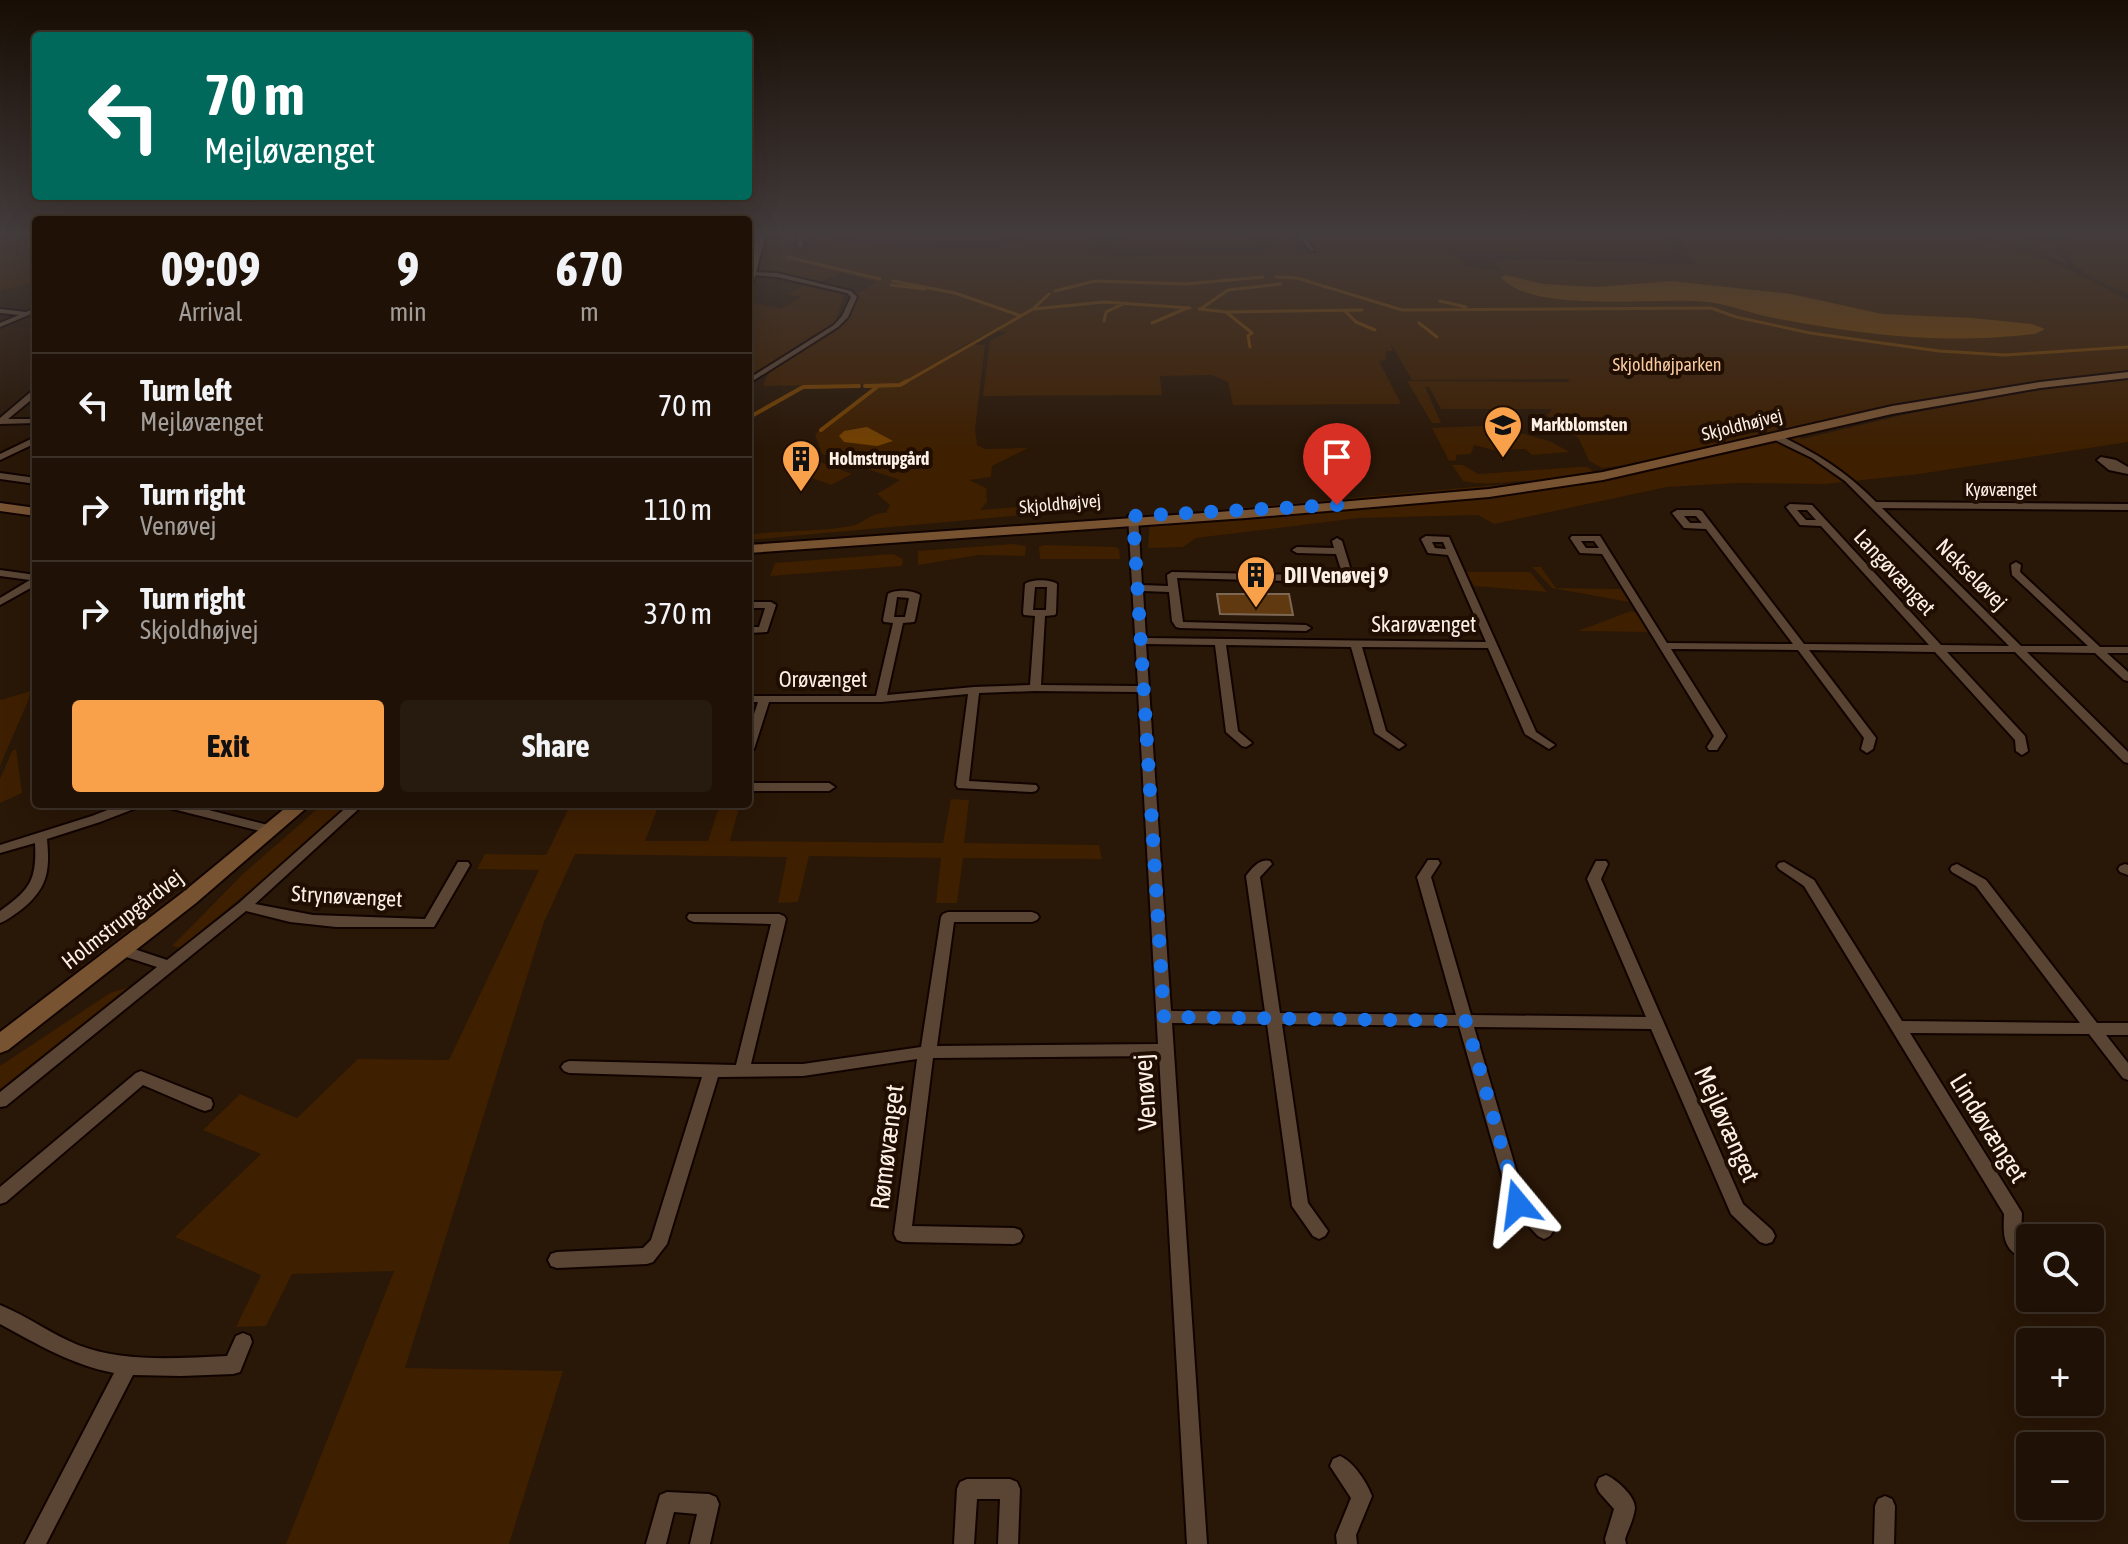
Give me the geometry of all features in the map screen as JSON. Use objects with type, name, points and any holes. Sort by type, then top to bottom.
[{"type":"street","points":[[752,379],[836,326],[850,305]]},
{"type":"street","points":[[0,311],[27,314]]},
{"type":"street","points":[[0,325],[32,312]]},
{"type":"street","name":"Skjoldhøjvej","points":[[752,549],[1364,504],[1553,484],[1658,464],[1907,407],[2040,385],[2128,375]]},
{"type":"street","points":[[0,422],[32,395]]},
{"type":"street","points":[[0,422],[32,421]]},
{"type":"street","name":"Nekseløvej","points":[[1774,436],[1838,471],[2128,759]]},
{"type":"street","points":[[2,455],[32,442]]},
{"type":"street","points":[[0,476],[32,480]]},
{"type":"street","name":"Kyøvænget","points":[[1874,505],[2128,507]]},
{"type":"street","points":[[0,507],[32,511]]},
{"type":"street","name":"Venøvej","points":[[1134,519],[1197,1544]]},
{"type":"street","name":"Langøvænget","points":[[1823,523],[2021,739],[2022,751]]},
{"type":"street","points":[[1708,526],[1870,738],[1867,749]]},
{"type":"street","points":[[1297,550],[1339,546],[1349,579]]},
{"type":"street","points":[[1605,551],[1720,736],[1713,747]]},
{"type":"street","name":"Skarøvænget","points":[[1452,552],[1531,734],[1549,745]]},
{"type":"street","points":[[2016,565],[2015,573],[2128,678]]},
{"type":"street","points":[[0,573],[32,578]]},
{"type":"street","points":[[1306,628],[1180,625],[1172,575],[1371,580]]},
{"type":"street","points":[[0,602],[32,582]]},
{"type":"street","points":[[1138,588],[1173,589]]},
{"type":"street","points":[[752,605],[771,605],[763,630],[752,633]]},
{"type":"street","points":[[1035,688],[1040,613]]},
{"type":"street","name":"Orøvænget","points":[[881,699],[899,620]]},
{"type":"street","name":"Skarøvænget","points":[[1141,641],[1492,645]]},
{"type":"street","points":[[1220,642],[1232,732],[1246,743]]},
{"type":"street","name":"Skarøvænget","points":[[1356,644],[1381,733],[1399,745]]},
{"type":"street","name":"Langøvænget","points":[[1664,646],[2128,650]]},
{"type":"street","name":"Orøvænget","points":[[752,699],[881,699],[1035,688],[1144,689]]},
{"type":"street","points":[[974,690],[962,785],[1032,788]]},
{"type":"street","name":"Orøvænget","points":[[752,737],[765,699]]},
{"type":"street","points":[[752,787],[829,787]]},
{"type":"street","points":[[0,849],[124,808]]},
{"type":"street","points":[[185,808],[272,830]]},
{"type":"street","name":"Holmstrupgårdvej","points":[[0,1044],[297,808]]},
{"type":"street","name":"Strynøvænget","points":[[0,1101],[244,906],[354,808]]},
{"type":"street","points":[[0,918],[30,894],[41,878],[41,837]]},
{"type":"street","points":[[1433,863],[1424,877],[1518,1204],[1544,1231]]},
{"type":"street","points":[[1265,864],[1253,876],[1272,1019],[1300,1206],[1319,1231]]},
{"type":"street","name":"Mejløvænget","points":[[1601,864],[1594,879],[1737,1209],[1766,1236]]},
{"type":"street","name":"Strynøvænget","points":[[244,906],[298,920],[429,924],[463,865]]},
{"type":"street","name":"Lindøvænget","points":[[1784,866],[1809,883],[2013,1213],[2012,1239],[2016,1242]]},
{"type":"street","points":[[1957,869],[1981,883],[2128,1074]]},
{"type":"street","points":[[694,917],[779,919],[742,1071]]},
{"type":"street","name":"Rømøvænget","points":[[1014,1236],[903,1234],[926,1052],[931,1041],[948,917],[1032,917]]},
{"type":"street","points":[[122,950],[169,966]]},
{"type":"street","points":[[1164,1017],[1656,1023]]},
{"type":"street","points":[[1898,1027],[2128,1029]]},
{"type":"street","name":"Rømøvænget","points":[[569,1067],[803,1070],[926,1052],[1166,1050]]},
{"type":"street","points":[[557,1260],[647,1256],[658,1244],[712,1071]]},
{"type":"street","points":[[0,1197],[141,1077],[205,1104]]},
{"type":"street","points":[[0,1314],[65,1349],[128,1365],[177,1368],[233,1365],[243,1342]]},
{"type":"street","points":[[35,1544],[128,1365]]},
{"type":"street","points":[[1340,1466],[1362,1496],[1346,1535],[1347,1544]]},
{"type":"street","points":[[1606,1485],[1625,1506],[1616,1544]]},
{"type":"street","points":[[964,1544],[967,1489],[1010,1489],[1008,1544]]},
{"type":"street","points":[[656,1544],[667,1502],[709,1504],[700,1544]]},
{"type":"street","points":[[1884,1544],[1885,1506]]},
{"type":"green space","points":[[752,305],[781,309],[788,305],[841,305],[830,327],[752,376]]},
{"type":"green space","name":"Skjoldhøjparken","points":[[854,305],[2128,305],[2128,372],[1853,413],[1655,459],[1796,435],[1802,439],[1907,414],[2044,389],[2128,380],[2128,442],[1919,474],[1825,484],[1737,483],[1667,487],[1494,524],[1478,515],[1359,518],[1196,538],[1183,547],[1148,548],[1150,516],[1539,481],[1463,481],[1452,465],[1463,465],[1478,474],[1578,467],[1588,467],[1594,472],[1633,464],[1602,468],[1589,461],[1578,437],[1557,428],[1547,416],[1552,409],[1441,409],[1429,387],[1425,387],[1441,423],[1432,423],[1407,381],[1569,382],[1568,379],[1412,380],[1390,342],[1393,351],[1386,351],[1385,360],[1379,361],[1401,404],[1233,405],[1228,382],[1212,375],[1160,376],[1162,395],[983,396],[990,341],[1007,332],[993,330],[946,355],[973,344],[985,345],[975,429],[977,445],[985,449],[1028,448],[992,466],[991,477],[969,480],[986,488],[987,502],[980,510],[1067,503],[1091,505],[1090,509],[752,540],[752,535],[851,526],[886,513],[890,505],[877,494],[900,480],[822,454],[815,434],[879,387],[890,384],[763,386],[769,372],[843,323]]},
{"type":"green space","points":[[1508,425],[1513,431],[1549,441],[1570,452],[1532,455],[1525,449],[1493,450],[1474,445],[1471,454],[1456,455],[1456,460],[1449,461],[1432,428]]},
{"type":"green space","points":[[802,455],[852,474],[831,485],[780,466]]},
{"type":"green space","points":[[1012,544],[1026,546],[1025,556],[979,555],[918,565],[918,551]]},
{"type":"green space","points":[[1039,547],[1115,547],[1119,549],[1120,559],[1040,559]]},
{"type":"green space","points":[[893,554],[903,559],[902,566],[770,576],[775,563]]},
{"type":"green space","points":[[1532,567],[1541,567],[1556,588],[1621,589],[1629,602],[1552,588]]},
{"type":"green space","points":[[1466,572],[1530,572],[1547,592],[1474,586]]},
{"type":"green space","points":[[1631,611],[1637,613],[1648,632],[1578,631]]},
{"type":"green space","points":[[31,691],[28,701],[0,766],[0,700]]},
{"type":"green space","points":[[16,749],[22,793],[0,803],[0,779],[12,751]]},
{"type":"green space","points":[[951,799],[969,800],[964,843],[1099,845],[1102,859],[963,858],[957,903],[936,903],[941,858],[809,856],[798,902],[778,903],[787,857],[575,854],[544,922],[405,1368],[563,1371],[509,1544],[286,1544],[394,1271],[292,1274],[266,1326],[236,1327],[261,1275],[175,1237],[261,1154],[203,1130],[240,1094],[297,1118],[358,1059],[449,1060],[539,870],[477,869],[485,854],[546,855],[569,808],[657,808],[645,841],[708,841],[719,808],[739,808],[730,841],[943,843]]},
{"type":"green space","points":[[318,808],[345,808],[292,856],[180,948],[172,946],[244,873]]},
{"type":"green space","points":[[129,987],[0,1089],[0,1066],[110,993]]},
{"type":"shaded area","points":[[1725,305],[1841,305],[1882,314],[1972,318],[2032,324],[2045,329],[2035,334],[2001,337],[1936,338],[1872,333],[1774,318]]},
{"type":"shaded area","points":[[867,427],[893,441],[877,446],[844,442],[839,436],[844,431]]},
{"type":"building","name":"DII Venøvej 9","points":[[1217,594],[1289,594],[1293,615],[1220,614]]},
{"type":"waterway","points":[[990,305],[1021,316]]},
{"type":"waterway","points":[[1021,316],[1037,305]]},
{"type":"waterway","points":[[1034,309],[1073,305]]},
{"type":"waterway","points":[[1104,321],[1106,312],[1121,305]]},
{"type":"waterway","points":[[1148,305],[1190,308]]},
{"type":"waterway","points":[[1202,308],[1206,305]]},
{"type":"waterway","points":[[1386,305],[1402,310],[1711,308],[1736,317],[1810,333],[1939,351],[2005,355],[2128,347]]},
{"type":"waterway","points":[[1458,305],[1466,307]]},
{"type":"waterway","points":[[1152,323],[1187,308]]},
{"type":"waterway","points":[[1199,309],[1226,312]]},
{"type":"waterway","points":[[1226,312],[1362,310]]},
{"type":"waterway","points":[[1345,311],[1356,322],[1375,330]]},
{"type":"waterway","points":[[1226,312],[1252,333],[1248,336],[1250,347]]},
{"type":"waterway","points":[[904,383],[1021,316]]},
{"type":"waterway","points":[[1419,323],[1437,337]]},
{"type":"waterway","points":[[865,386],[900,385],[907,381]]},
{"type":"waterway","points":[[752,416],[803,387],[859,386]]},
{"type":"waterway","points":[[821,430],[877,387]]},
{"type":"place","name":"Markblomsten","points":[[1503,459]]},
{"type":"place","name":"Holmstrupgård","points":[[801,493]]},
{"type":"place","name":"DII Venøvej 9","points":[[1256,609]]},
{"type":"route","points":[[1337,505],[1133,516],[1164,1017],[1466,1021],[1518,1204]]}]
